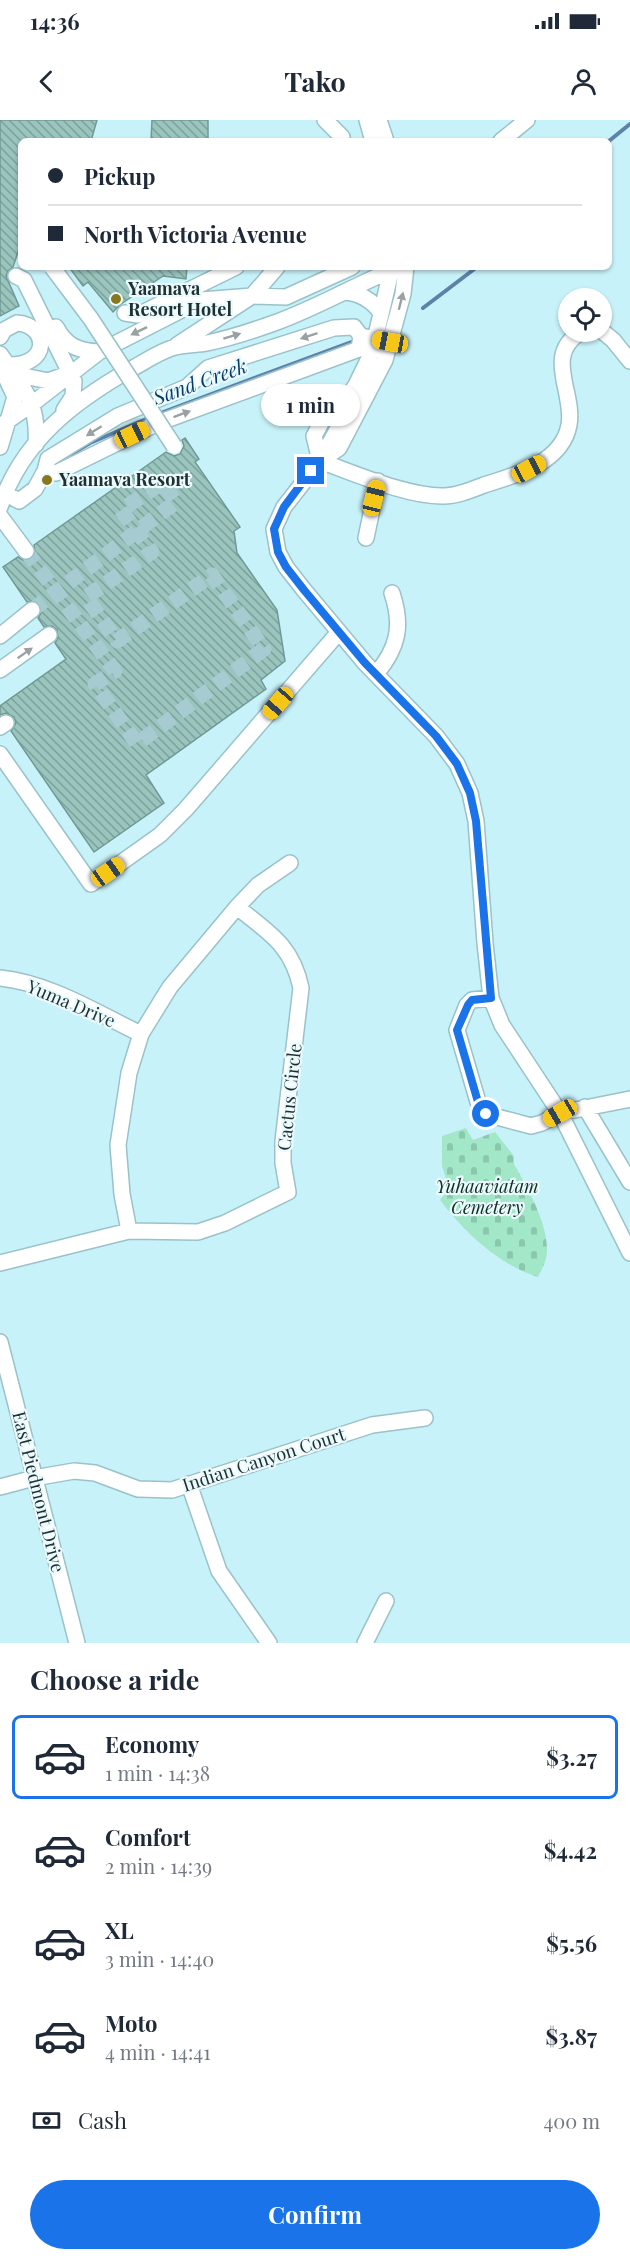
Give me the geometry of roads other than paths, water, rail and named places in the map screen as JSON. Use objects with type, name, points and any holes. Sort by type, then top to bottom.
[{"type":"street","points":[[325,120],[341,138]]},
{"type":"street","points":[[336,120],[342,138]]},
{"type":"street","points":[[367,120],[372,138]]},
{"type":"street","points":[[379,120],[385,138]]},
{"type":"street","points":[[505,138],[527,120]]},
{"type":"street","points":[[54,270],[91,319],[174,446]]},
{"type":"street","points":[[125,313],[138,315],[232,270]]},
{"type":"street","points":[[3,424],[32,405],[99,352],[201,300],[227,283],[236,270]]},
{"type":"street","points":[[274,270],[252,296],[175,347],[82,398],[56,422],[20,464],[2,500],[19,501],[34,489],[45,471],[48,459],[118,416],[187,387],[208,368],[334,328],[354,327],[375,339]]},
{"type":"street","points":[[201,300],[252,296],[286,297],[336,270]]},
{"type":"street","points":[[175,347],[206,343],[277,321],[393,270]]},
{"type":"street","points":[[396,270],[381,313],[375,339],[372,370],[339,448],[320,461],[284,507],[274,529],[278,552],[286,567],[339,632],[436,736],[457,764],[470,793],[476,821],[491,998],[502,1025],[560,1113],[630,1253]]},
{"type":"street","points":[[45,471],[56,473],[158,423],[358,349],[375,339],[404,294],[398,270]]},
{"type":"street","points":[[16,276],[24,280],[31,327]]},
{"type":"street","points":[[344,292],[355,293],[368,299],[381,313]]},
{"type":"street","points":[[29,306],[42,307],[69,345],[82,351],[99,352]]},
{"type":"street","points":[[29,306],[74,381],[74,396],[56,422]]},
{"type":"street","points":[[0,337],[10,325],[24,324],[36,332],[40,344],[36,356],[13,368]]},
{"type":"street","points":[[612,339],[630,361]]},
{"type":"street","points":[[320,461],[378,482],[424,494],[444,496],[461,493],[513,476],[544,460],[559,448],[565,438],[570,414],[563,356],[566,345],[569,342]]},
{"type":"street","points":[[13,368],[48,381],[70,373]]},
{"type":"street","points":[[13,368],[32,405],[37,423],[36,444]]},
{"type":"street","points":[[0,447],[3,424],[15,397],[13,368]]},
{"type":"street","points":[[320,461],[314,436],[329,408],[344,403],[356,385],[372,370]]},
{"type":"street","points":[[366,538],[378,482]]},
{"type":"street","points":[[0,516],[26,551]]},
{"type":"street","points":[[376,674],[388,659],[395,645],[398,610],[392,593]]},
{"type":"street","points":[[0,636],[32,610]]},
{"type":"street","points":[[0,754],[91,884],[171,825],[339,632]]},
{"type":"street","points":[[0,670],[50,635]]},
{"type":"street","points":[[129,1231],[122,1194],[118,1145],[129,1073],[141,1034],[170,987],[237,906],[258,885],[290,863]]},
{"type":"street","name":"Cactus Circle","points":[[0,1263],[129,1231],[198,1232],[225,1223],[288,1192],[283,1163],[284,1141],[301,988],[297,968],[288,953],[237,906]]},
{"type":"street","name":"Yuma Drive","points":[[0,978],[43,988],[141,1034]]},
{"type":"street","points":[[491,998],[472,1000],[457,1030],[478,1102],[486,1114],[531,1126],[560,1113],[630,1099]]},
{"type":"street","points":[[585,1107],[630,1182]]},
{"type":"street","name":"East Piedmont Drive","points":[[0,1342],[77,1643]]},
{"type":"street","name":"Indian Canyon Court","points":[[0,1487],[34,1478],[74,1472],[95,1473],[138,1490],[172,1490],[372,1425],[425,1418]]},
{"type":"street","points":[[189,1484],[219,1571],[268,1643]]},
{"type":"street","points":[[365,1643],[386,1601]]},
{"type":"waterway","name":"Sand Creek","points":[[612,139],[630,124]]},
{"type":"waterway","name":"Sand Creek","points":[[423,308],[473,270]]},
{"type":"waterway","name":"Sand Creek","points":[[158,414],[354,341]]},
{"type":"waterway","name":"Sand Creek","points":[[61,460],[90,443],[151,417]]},
{"type":"tunnel","points":[[26,551],[115,671],[95,684],[137,744],[264,649],[212,575],[117,641],[86,597],[152,552],[121,510],[162,483],[176,502],[32,610]]},
{"type":"place","name":"Yaamava Resort Hotel","points":[[116,299]]},
{"type":"place","name":"Yaamava Resort","points":[[47,480]]},
{"type":"park label","name":"Yuhaaviatam Cemetery","points":[[487,1197]]}]
